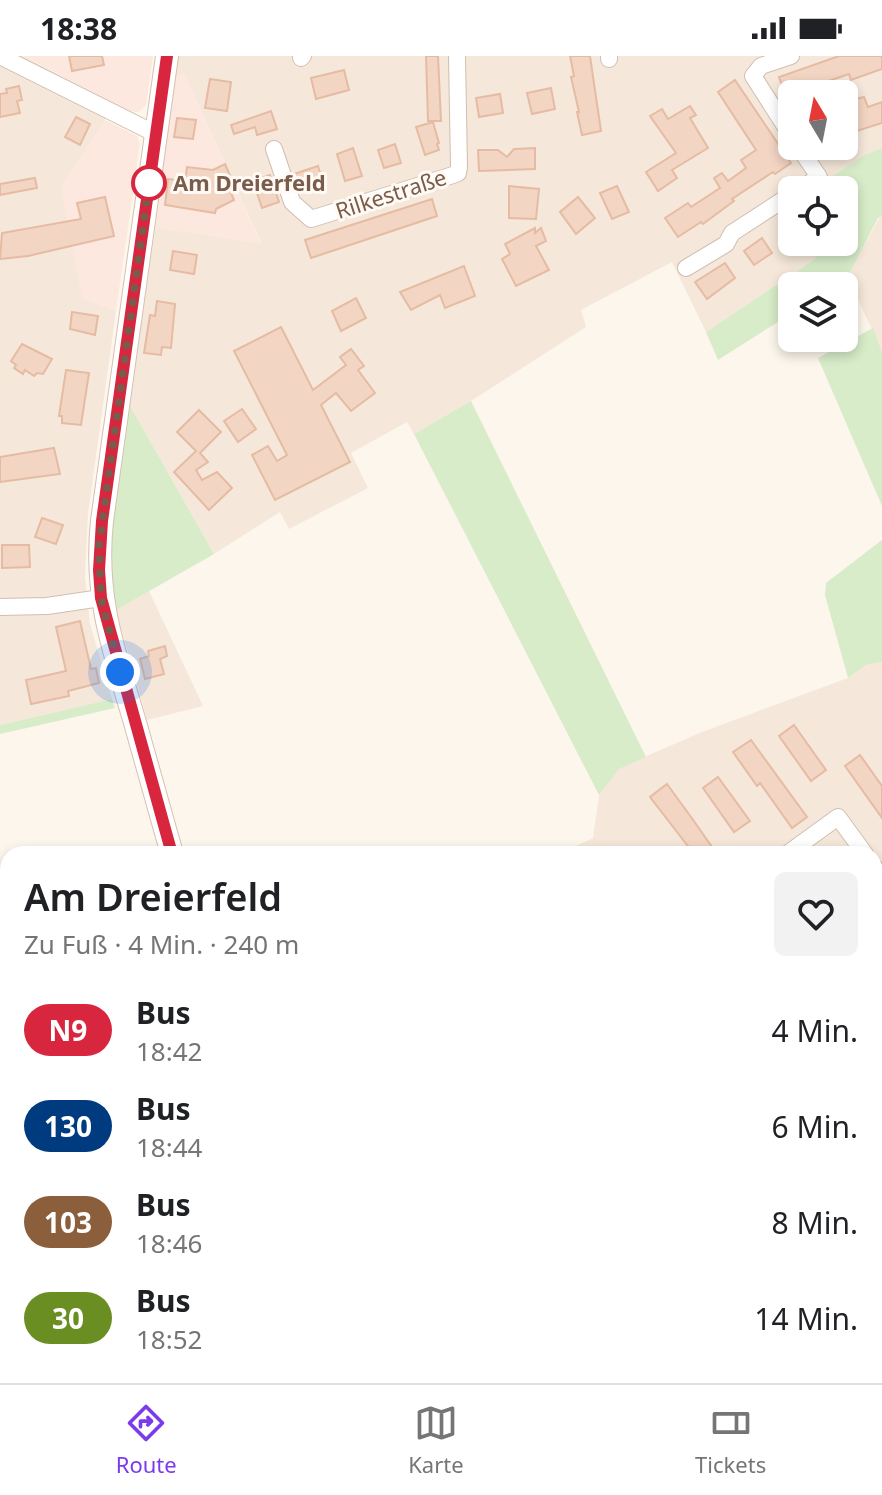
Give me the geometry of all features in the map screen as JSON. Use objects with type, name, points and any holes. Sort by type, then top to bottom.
[{"type":"street","points":[[0,56],[156,134]]},
{"type":"street","points":[[167,56],[102,521],[99,570],[101,598],[170,846]]},
{"type":"street","name":"Rilkestraße","points":[[274,149],[292,202],[311,219],[458,173],[457,56]]},
{"type":"street","points":[[778,115],[753,76],[761,66],[791,56]]},
{"type":"street","points":[[686,268],[726,244],[732,233],[778,203]]},
{"type":"street","points":[[0,607],[47,606],[101,598]]},
{"type":"street","points":[[798,846],[838,817],[859,846]]},
{"type":"shaded area","points":[[0,56],[23,56],[113,104],[105,120],[82,297],[116,311],[88,514],[85,576],[90,624],[112,699],[0,725]]},
{"type":"shaded area","points":[[23,56],[153,56],[146,105],[139,112],[128,111]]},
{"type":"shaded area","points":[[178,56],[882,56],[882,148],[858,160],[858,80],[778,80],[778,160],[857,160],[834,176],[778,176],[778,256],[816,256],[815,259],[796,272],[778,272],[778,284],[706,332],[672,262],[581,310],[586,327],[471,401],[414,434],[407,422],[351,453],[368,488],[289,529],[280,512],[214,554],[129,404],[156,224],[162,228],[261,243],[185,76],[175,74]]},
{"type":"shaded area","points":[[175,74],[185,76],[261,244],[162,228],[156,224]]},
{"type":"shaded area","points":[[105,120],[137,136],[140,143],[116,311],[82,298],[61,188]]},
{"type":"shaded area","points":[[882,216],[882,352],[858,299],[858,272],[851,272]]},
{"type":"shaded area","points":[[149,591],[203,706],[147,720],[116,610]]},
{"type":"shaded area","points":[[882,662],[882,846],[576,846],[593,838],[599,795],[619,768],[702,732],[848,678],[866,665]]},
{"type":"green space","points":[[882,148],[882,216],[878,218],[851,272],[796,272],[816,256],[858,256],[858,176],[833,176],[866,154]]},
{"type":"green space","points":[[778,284],[778,322],[718,360],[706,332]]},
{"type":"green space","points":[[873,328],[882,352],[882,506],[818,358],[829,352],[858,352],[858,336]]},
{"type":"green space","points":[[471,401],[646,757],[619,769],[599,795],[414,434]]},
{"type":"green space","points":[[129,404],[214,554],[116,610],[110,559],[111,533]]},
{"type":"green space","points":[[882,540],[882,662],[866,665],[848,678],[825,595],[826,583]]},
{"type":"green space","points":[[112,699],[115,708],[0,734],[0,725]]},
{"type":"building","points":[[69,56],[102,56],[104,65],[72,71]]},
{"type":"building","points":[[426,56],[438,56],[441,121],[428,121]]},
{"type":"building","points":[[570,56],[590,56],[601,131],[582,135]]},
{"type":"building","points":[[839,56],[882,56],[882,69],[851,80],[849,74],[831,80],[780,80],[779,77]]},
{"type":"building","points":[[344,70],[349,90],[316,99],[311,78]]},
{"type":"building","points":[[210,79],[231,82],[227,111],[205,108]]},
{"type":"building","points":[[735,80],[778,144],[778,160],[789,160],[791,163],[732,199],[734,201],[703,224],[701,222],[678,237],[665,218],[688,203],[691,207],[720,188],[714,178],[722,173],[728,181],[746,168],[741,160],[756,150],[718,92]]},
{"type":"building","points":[[19,86],[22,100],[17,101],[20,113],[0,117],[0,94]]},
{"type":"building","points":[[551,88],[555,109],[532,114],[527,93]]},
{"type":"building","points":[[500,94],[503,113],[479,117],[476,98]]},
{"type":"building","points":[[864,97],[868,107],[882,102],[882,123],[858,131],[858,98]]},
{"type":"building","points":[[690,106],[696,115],[690,118],[708,148],[672,170],[677,178],[658,191],[646,172],[676,153],[650,116],[662,109],[668,119]]},
{"type":"building","points":[[271,111],[277,129],[257,135],[255,127],[234,134],[231,125]]},
{"type":"building","points":[[76,117],[90,124],[80,145],[65,137]]},
{"type":"building","points":[[177,118],[196,120],[193,139],[174,137]]},
{"type":"building","points":[[433,122],[439,150],[425,155],[416,127]]},
{"type":"building","points":[[395,144],[401,163],[384,168],[378,150]]},
{"type":"building","points":[[353,148],[362,176],[345,181],[337,154]]},
{"type":"building","points":[[535,148],[535,169],[479,171],[478,150],[498,150],[507,157],[514,149]]},
{"type":"building","points":[[225,164],[232,180],[227,183],[234,200],[216,209],[215,213],[165,205],[168,179],[185,181],[187,167],[213,170]]},
{"type":"building","points":[[318,166],[324,185],[300,193],[294,174]]},
{"type":"building","points":[[270,175],[279,202],[262,208],[253,181]]},
{"type":"building","points":[[35,178],[37,188],[0,195],[0,184]]},
{"type":"building","points":[[509,186],[539,189],[536,219],[509,218]]},
{"type":"building","points":[[617,186],[629,212],[612,219],[600,193]]},
{"type":"building","points":[[105,197],[114,236],[28,256],[0,259],[2,233],[81,219],[77,203]]},
{"type":"building","points":[[578,197],[595,218],[576,234],[560,212]]},
{"type":"building","points":[[432,199],[437,216],[311,258],[305,240]]},
{"type":"building","points":[[535,228],[535,233],[541,228],[546,241],[536,246],[549,270],[516,286],[502,259],[510,254],[505,244]]},
{"type":"building","points":[[762,238],[772,253],[754,265],[744,251]]},
{"type":"building","points":[[173,251],[197,255],[194,274],[170,270]]},
{"type":"building","points":[[725,263],[735,278],[707,299],[695,282]]},
{"type":"building","points":[[464,266],[475,296],[445,308],[440,295],[411,310],[400,292]]},
{"type":"building","points":[[356,298],[366,318],[341,331],[332,311]]},
{"type":"building","points":[[157,301],[175,304],[171,348],[162,347],[161,355],[144,353],[150,315],[155,316]]},
{"type":"building","points":[[72,312],[98,316],[95,335],[70,329]]},
{"type":"building","points":[[281,327],[313,390],[346,365],[340,357],[351,349],[364,366],[358,370],[375,393],[351,411],[336,393],[321,405],[350,462],[275,500],[252,455],[268,446],[277,461],[287,455],[234,351]]},
{"type":"building","points":[[22,344],[52,359],[43,374],[34,376],[25,370],[23,374],[14,368],[16,365],[11,361]]},
{"type":"building","points":[[66,370],[89,373],[81,425],[62,423],[62,416],[59,416]]},
{"type":"building","points":[[242,409],[256,429],[238,442],[224,421]]},
{"type":"building","points":[[199,410],[221,432],[200,453],[208,462],[196,470],[202,480],[217,472],[232,488],[209,510],[174,472],[196,451],[177,432]]},
{"type":"building","points":[[54,448],[60,474],[0,482],[0,457]]},
{"type":"building","points":[[42,518],[63,525],[56,544],[35,537]]},
{"type":"building","points":[[2,545],[29,545],[30,567],[2,568]]},
{"type":"building","points":[[80,621],[91,669],[96,668],[99,683],[68,691],[69,696],[31,704],[26,680],[66,671],[56,627]]},
{"type":"building","points":[[165,646],[167,656],[160,659],[164,674],[145,679],[140,659],[149,656],[148,651]]},
{"type":"building","points":[[794,725],[826,770],[811,781],[779,736]]},
{"type":"building","points":[[751,740],[807,817],[792,828],[733,752]]},
{"type":"building","points":[[860,755],[882,786],[882,818],[845,766]]},
{"type":"building","points":[[718,777],[750,821],[734,832],[703,788]]},
{"type":"building","points":[[667,784],[711,846],[688,846],[650,797]]},
{"type":"bus line","name":"N9","points":[[167,56],[102,521],[99,570],[101,598],[116,659],[170,846]]},
{"type":"place","name":"Am Dreierfeld","points":[[149,183]]},
{"type":"route","points":[[120,672],[101,598],[99,546],[149,183]]}]
